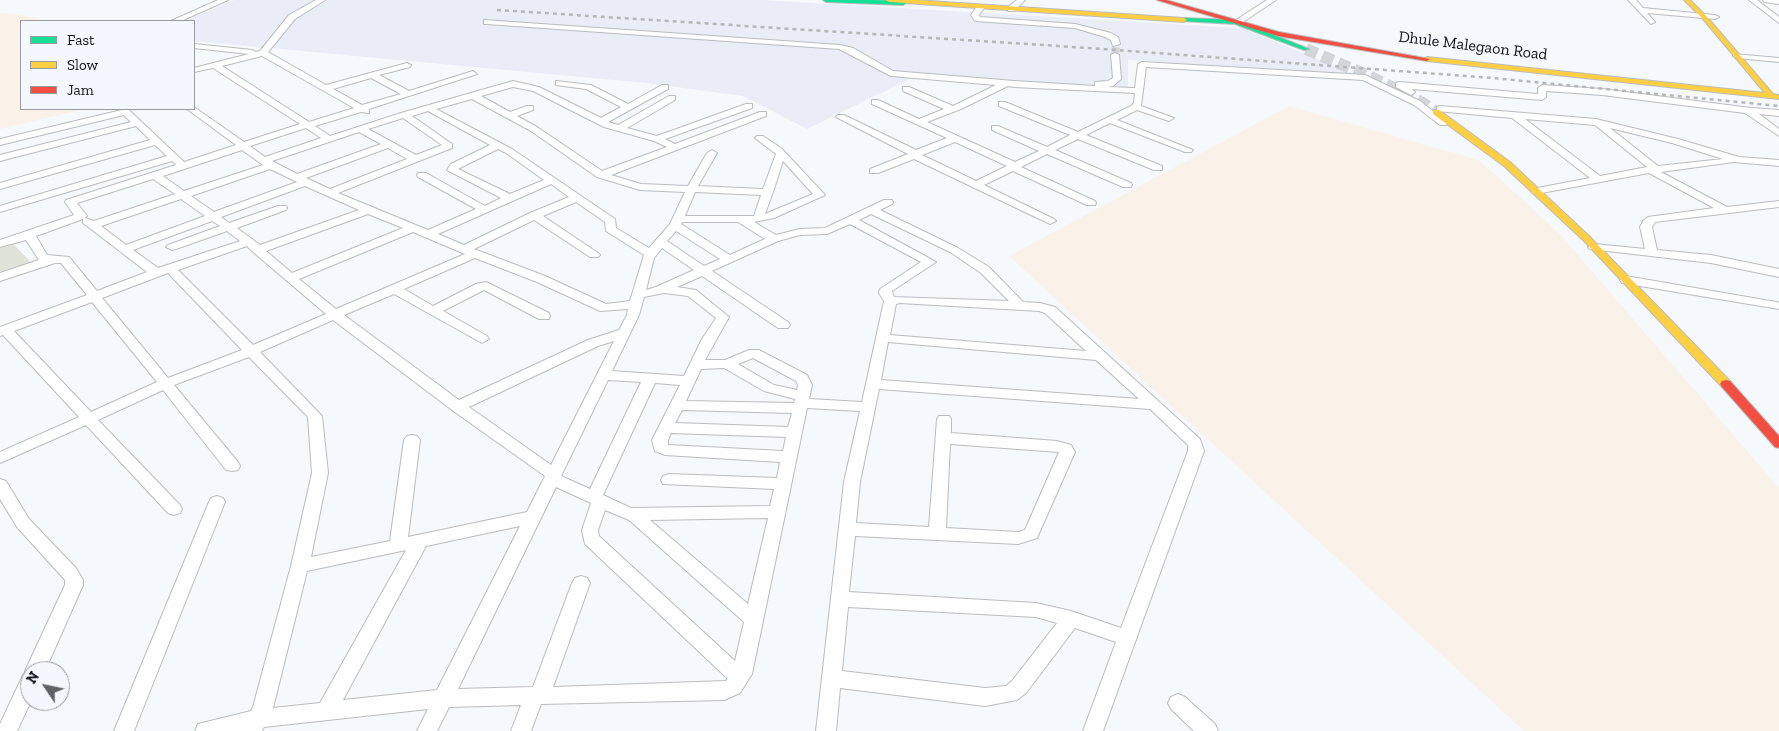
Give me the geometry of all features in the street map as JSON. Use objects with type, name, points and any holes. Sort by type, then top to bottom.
[{"type":"main road","points":[[826,0],[920,3]]},
{"type":"main road","points":[[889,0],[1141,18],[1238,21]]},
{"type":"main road","points":[[1160,0],[1238,21],[1306,49]]},
{"type":"main road","name":"Dhule Malegaon Road","points":[[1169,0],[1238,21],[1331,42],[1407,55],[1774,95]]},
{"type":"main road","points":[[1687,0],[1709,16],[1754,58],[1779,88]]},
{"type":"main road","points":[[1699,0],[1737,56],[1774,95]]},
{"type":"main road","points":[[1438,110],[1507,164],[1594,247],[1724,382],[1779,444]]},
{"type":"street","points":[[177,20],[224,0]]},
{"type":"street","points":[[195,70],[263,53],[292,17],[321,0]]},
{"type":"street","points":[[1011,9],[1021,0]]},
{"type":"street","points":[[1238,21],[1272,0]]},
{"type":"street","points":[[1632,0],[1651,22]]},
{"type":"street","points":[[1753,0],[1779,21]]},
{"type":"street","points":[[1767,0],[1779,2]]},
{"type":"street","points":[[980,7],[975,15],[978,19],[1075,26],[1108,35],[1115,39],[1116,44]]},
{"type":"street","points":[[1763,8],[1779,11]]},
{"type":"street","points":[[1641,10],[1709,16]]},
{"type":"street","points":[[487,22],[840,47],[850,50],[891,73],[1006,83],[1139,91]]},
{"type":"street","points":[[195,46],[263,53],[384,121]]},
{"type":"street","points":[[952,79],[957,74],[963,74],[1110,84],[1117,78],[1115,55]]},
{"type":"street","points":[[1737,56],[1779,60]]},
{"type":"street","points":[[976,185],[1136,107],[1138,104],[1142,64],[1365,78],[1417,103],[1447,126],[1487,149]]},
{"type":"street","points":[[216,65],[329,139]]},
{"type":"street","points":[[325,88],[407,65]]},
{"type":"street","points":[[254,725],[262,708],[300,566],[320,474],[315,416],[251,351],[163,271],[124,250],[81,216],[70,202],[243,145],[473,74]]},
{"type":"street","points":[[372,75],[408,94]]},
{"type":"street","points":[[559,83],[588,88],[628,107]]},
{"type":"street","points":[[919,122],[952,109],[1006,83]]},
{"type":"street","points":[[92,225],[184,194],[329,139],[508,84],[520,84],[536,89],[601,122],[618,129],[657,139],[676,147]]},
{"type":"street","points":[[1738,160],[1675,141],[1596,122],[1513,114],[1438,110],[1399,85],[1539,97],[1542,96],[1542,88],[1602,92],[1779,113]]},
{"type":"street","points":[[601,122],[665,87]]},
{"type":"street","points":[[906,89],[952,109]]},
{"type":"street","points":[[472,95],[534,129],[601,175],[638,186],[691,190],[768,192]]},
{"type":"street","points":[[618,129],[672,98]]},
{"type":"street","points":[[875,102],[1091,202]]},
{"type":"street","points":[[1002,104],[1158,168]]},
{"type":"street","points":[[657,139],[749,106]]},
{"type":"street","points":[[1136,107],[1169,118]]},
{"type":"street","points":[[428,108],[498,145],[552,180],[611,221],[610,228],[703,271],[782,325]]},
{"type":"street","points":[[510,115],[530,108]]},
{"type":"street","points":[[192,110],[268,163],[329,193],[469,252],[541,279],[604,308],[637,300],[774,239],[800,232],[827,231],[888,202]]},
{"type":"street","points":[[1750,110],[1748,112],[1779,133]]},
{"type":"street","points":[[0,142],[126,112],[183,166]]},
{"type":"street","points":[[1513,114],[1598,179]]},
{"type":"street","points":[[329,193],[447,147],[448,145],[404,115]]},
{"type":"street","points":[[601,175],[676,147],[765,117],[653,162],[636,162]]},
{"type":"street","points":[[841,117],[1050,221]]},
{"type":"street","points":[[1109,120],[1188,150]]},
{"type":"street","points":[[1596,122],[1653,170],[1725,210]]},
{"type":"street","points":[[0,158],[138,123]]},
{"type":"street","points":[[995,128],[1127,185]]},
{"type":"street","points":[[360,129],[415,159]]},
{"type":"street","points":[[22,136],[27,151]]},
{"type":"street","points":[[677,222],[758,219],[770,216],[820,195],[781,153],[760,138]]},
{"type":"street","points":[[874,171],[956,138]]},
{"type":"street","points":[[0,186],[157,141]]},
{"type":"street","points":[[124,250],[214,216],[389,144]]},
{"type":"street","points":[[498,145],[455,166],[452,170],[509,198]]},
{"type":"street","points":[[427,731],[624,333],[656,248],[677,222],[691,190],[712,153]]},
{"type":"street","points":[[758,219],[781,153]]},
{"type":"street","points":[[0,209],[174,157]]},
{"type":"street","points":[[1536,191],[1653,170],[1738,160],[1779,163]]},
{"type":"street","points":[[155,175],[229,227],[334,315],[457,407],[553,476],[597,500],[634,515],[778,512]]},
{"type":"street","points":[[422,175],[483,209]]},
{"type":"street","points":[[428,235],[552,180]]},
{"type":"street","points":[[0,458],[165,384],[251,351],[395,289],[469,252],[534,215],[577,197]]},
{"type":"street","points":[[1652,253],[1646,227],[1647,223],[1652,219],[1779,204]]},
{"type":"street","points":[[172,247],[282,208]]},
{"type":"street","points":[[174,509],[90,418],[2,331],[163,271],[253,246],[368,210]]},
{"type":"street","points":[[871,210],[954,250],[985,270],[1020,306]]},
{"type":"street","points":[[534,215],[594,255]]},
{"type":"street","points":[[0,244],[81,216]]},
{"type":"street","points":[[741,219],[774,239]]},
{"type":"street","points":[[850,220],[930,262],[886,289],[884,293],[891,301]]},
{"type":"street","points":[[677,222],[730,260]]},
{"type":"street","points":[[290,278],[413,228]]},
{"type":"street","points":[[29,235],[43,258],[65,260],[93,297],[232,466]]},
{"type":"street","points":[[1594,247],[1711,259],[1779,273]]},
{"type":"street","points":[[0,276],[54,259]]},
{"type":"street","points":[[1626,280],[1776,306]]},
{"type":"street","points":[[433,311],[480,287],[486,286],[544,316]]},
{"type":"street","points":[[395,289],[482,339]]},
{"type":"street","points":[[663,289],[692,293],[722,317],[708,339],[666,428],[659,444],[660,447],[665,450],[789,457]]},
{"type":"street","points":[[891,301],[899,299],[1020,306],[1050,310],[1192,440],[1196,448],[1093,731]]},
{"type":"street","points":[[826,731],[852,482],[891,301]]},
{"type":"street","points":[[457,407],[593,343],[624,333]]},
{"type":"street","points":[[882,338],[1101,356]]},
{"type":"street","points":[[205,731],[254,725],[326,712],[443,698],[724,691],[732,687],[740,678],[805,385],[802,378],[757,354],[749,354],[727,364],[696,365]]},
{"type":"street","points":[[727,364],[769,388],[801,402]]},
{"type":"street","points":[[604,375],[688,381]]},
{"type":"street","points":[[650,378],[597,500],[590,530],[591,539],[740,678]]},
{"type":"street","points":[[873,384],[1154,405]]},
{"type":"street","points":[[677,405],[801,402],[868,407]]},
{"type":"street","points":[[938,534],[944,420]]},
{"type":"street","points":[[666,428],[795,432]]},
{"type":"street","points":[[847,529],[1018,538],[1031,534],[1067,452],[1066,449],[1057,446],[943,438]]},
{"type":"street","points":[[398,546],[412,440]]},
{"type":"street","points":[[669,480],[783,484]]},
{"type":"street","points":[[0,485],[23,523],[70,573],[74,580],[74,585],[40,661]]},
{"type":"street","points":[[124,731],[217,502]]},
{"type":"street","points":[[634,515],[754,620]]},
{"type":"street","points":[[300,566],[533,518]]},
{"type":"street","points":[[326,712],[420,541]]},
{"type":"street","points":[[521,731],[537,696],[581,583]]},
{"type":"street","points":[[840,599],[1036,610],[1071,619],[1127,638]]},
{"type":"street","points":[[832,678],[985,697],[1010,694],[1019,687],[1071,619]]},
{"type":"street","points":[[7,731],[20,703]]},
{"type":"street","points":[[1178,703],[1208,731]]},
{"type":"shaded area","points":[[234,0],[763,0],[1241,28],[1357,75],[1128,60],[1128,88],[920,74],[807,129],[743,96],[646,83],[195,41],[195,20],[187,20]]},
{"type":"shaded area","points":[[0,13],[23,15],[42,20],[20,20],[20,110],[82,110],[0,129]]},
{"type":"shaded area","points":[[1289,106],[1479,160],[1558,232],[1779,488],[1779,731],[1524,731],[1009,256]]},
{"type":"shaded area","points":[[13,244],[34,265],[0,276],[0,248]]},
{"type":"tunnel","points":[[1115,55],[1116,44]]},
{"type":"tunnel","points":[[1306,49],[1373,78],[1421,102],[1436,112]]},
{"type":"railway","points":[[497,10],[1089,48],[1493,78],[1779,106]]},
{"type":"traffic: fast","points":[[826,0],[903,3]]},
{"type":"traffic: fast","points":[[1184,20],[1236,22],[1306,49]]},
{"type":"traffic: slow","points":[[889,0],[1184,20]]},
{"type":"traffic: slow","points":[[1687,0],[1705,18],[1771,96]]},
{"type":"traffic: slow","points":[[1427,59],[1779,97]]},
{"type":"traffic: slow","points":[[1436,112],[1507,164],[1587,239],[1726,384]]},
{"type":"traffic: jam","points":[[1160,0],[1278,34],[1427,59]]},
{"type":"traffic: jam","points":[[1726,384],[1779,444]]}]
